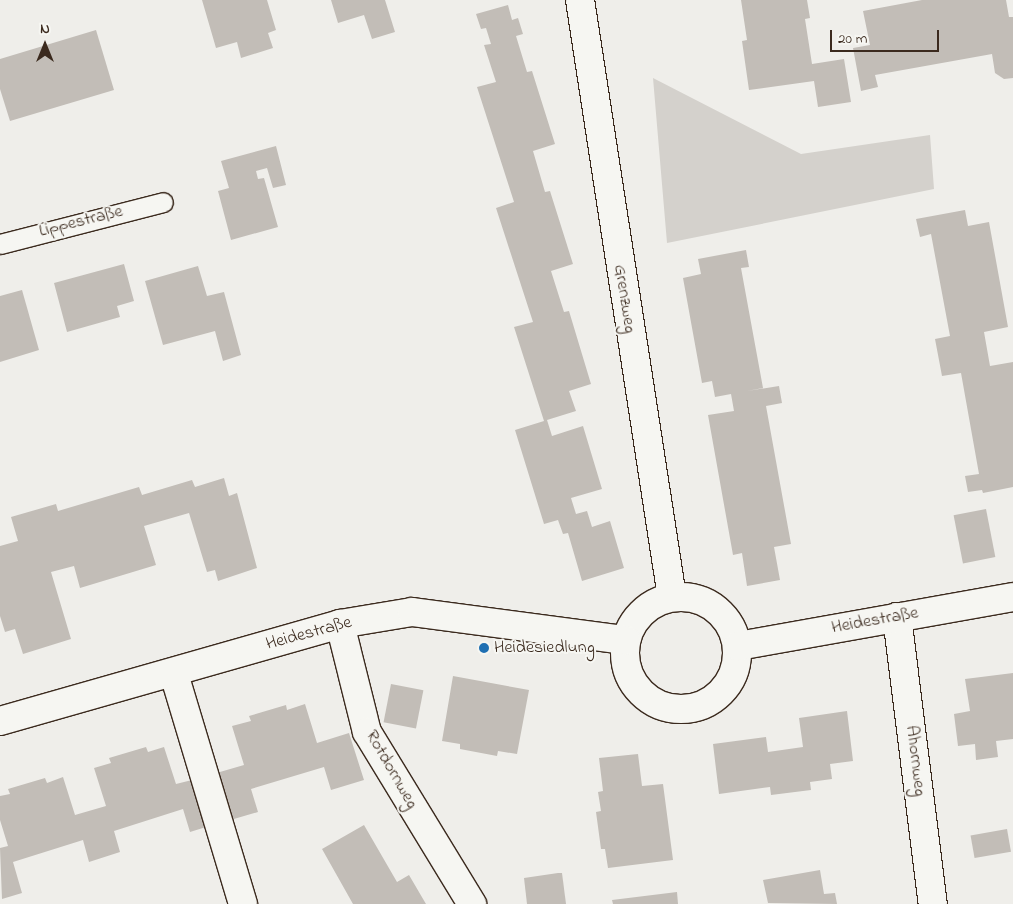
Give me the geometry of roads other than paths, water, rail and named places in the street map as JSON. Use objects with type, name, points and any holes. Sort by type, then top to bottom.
[{"type":"street","name":"Grenzweg","points":[[580,0],[672,597]]},
{"type":"street","points":[[672,597],[690,597],[708,603],[722,613],[732,628],[738,646],[737,664],[721,694],[706,704],[689,709],[671,709],[654,703],[639,691],[629,676],[625,659],[626,640],[632,625],[642,612],[672,597]]},
{"type":"street","name":"Heidestraße","points":[[738,646],[1013,597]]},
{"type":"street","name":"Heidestraße","points":[[0,721],[174,674],[340,624],[412,612],[626,640]]},
{"type":"street","name":"Ahornweg","points":[[897,617],[933,904]]},
{"type":"street","name":"Rotdornweg","points":[[340,624],[367,732],[472,904]]},
{"type":"street","points":[[174,674],[243,904]]},
{"type":"lane","name":"Lippestraße","points":[[0,244],[163,202]]},
{"type":"place","name":"Heidesiedlung","points":[[484,648]]}]
